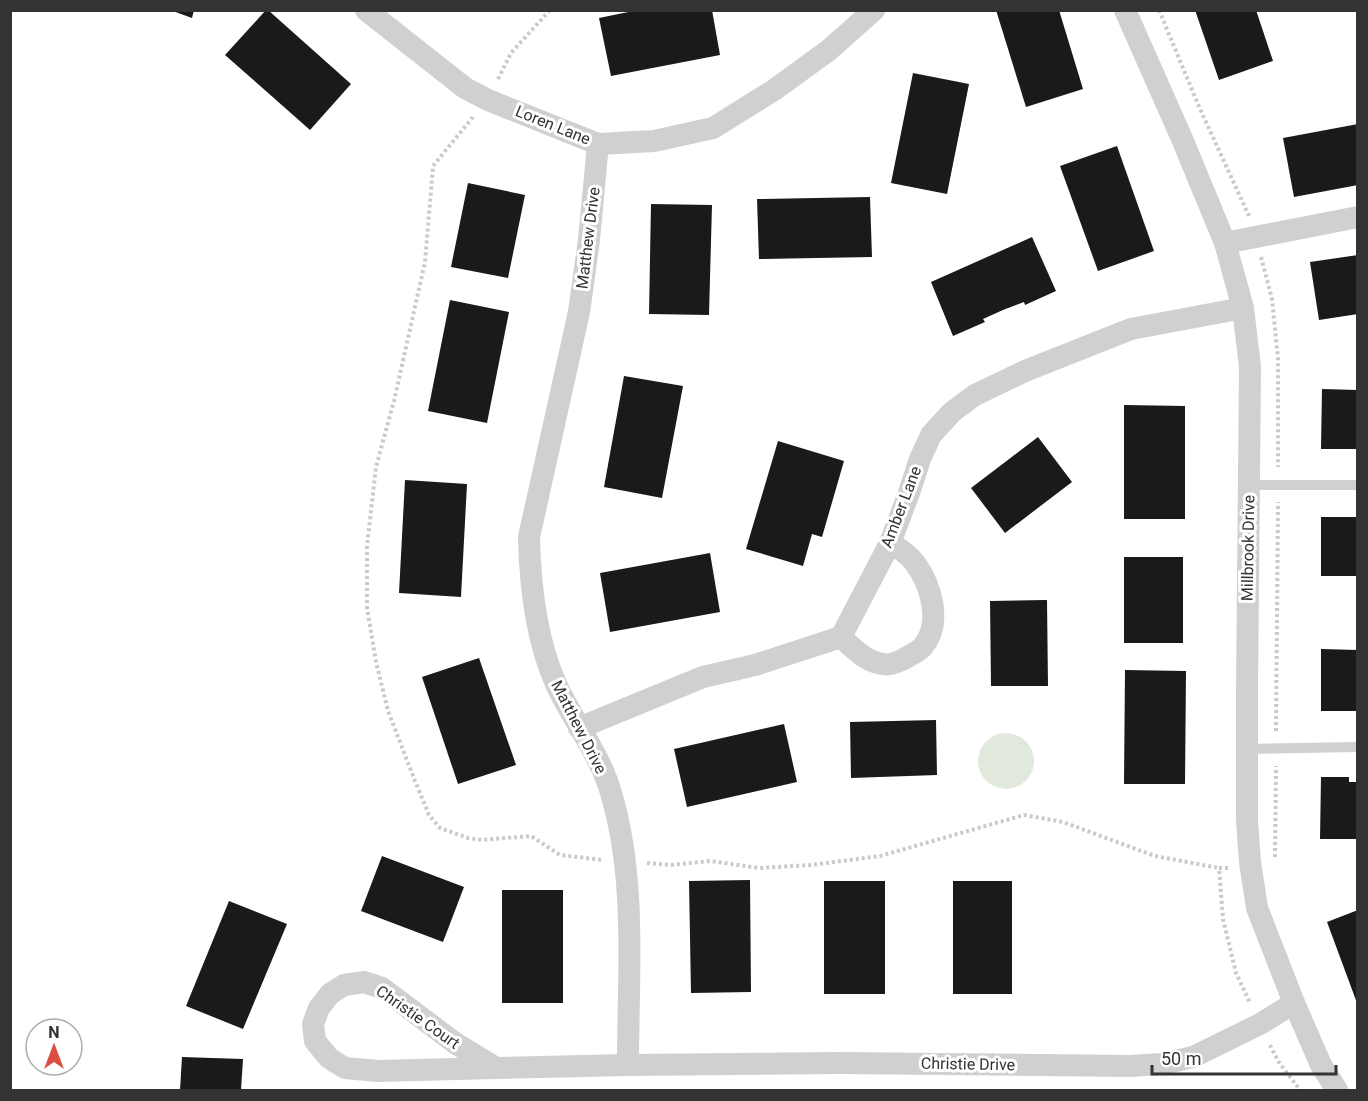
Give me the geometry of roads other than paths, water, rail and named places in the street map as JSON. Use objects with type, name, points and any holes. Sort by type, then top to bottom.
[{"type":"street","name":"Loren Lane","points":[[366,10],[465,88],[488,100],[598,144],[654,141],[712,128],[774,90],[830,50],[874,10]]},
{"type":"street","name":"Millbrook Drive","points":[[1125,10],[1225,243],[1243,308],[1250,367],[1247,749],[1247,821],[1250,862],[1257,908],[1321,1065],[1337,1090]]},
{"type":"street","name":"Matthew Drive","points":[[598,144],[590,240],[579,312],[529,537],[530,574],[539,629],[555,682],[593,750],[610,790],[621,829],[628,883],[628,1065]]},
{"type":"street","points":[[1225,243],[1358,217]]},
{"type":"street","name":"Amber Lane","points":[[841,637],[890,543],[920,459],[932,435],[952,412],[975,395],[1025,371],[1131,329],[1243,308]]},
{"type":"street","points":[[579,728],[703,677],[755,666],[841,637],[864,657],[885,665],[904,659],[923,647],[933,631],[933,610],[927,585],[915,562],[901,549],[890,543]]},
{"type":"street","name":"Christie Court","points":[[496,1068],[455,1043],[382,988],[364,982],[344,985],[330,994],[319,1008],[313,1024],[315,1041],[329,1058],[345,1068],[378,1071],[628,1065]]},
{"type":"street","name":"Christie Drive","points":[[628,1065],[839,1063],[1130,1066],[1162,1064],[1193,1057],[1260,1024],[1294,1003]]},
{"type":"lane","points":[[1249,485],[1358,484]]},
{"type":"lane","points":[[1247,749],[1358,747]]}]
